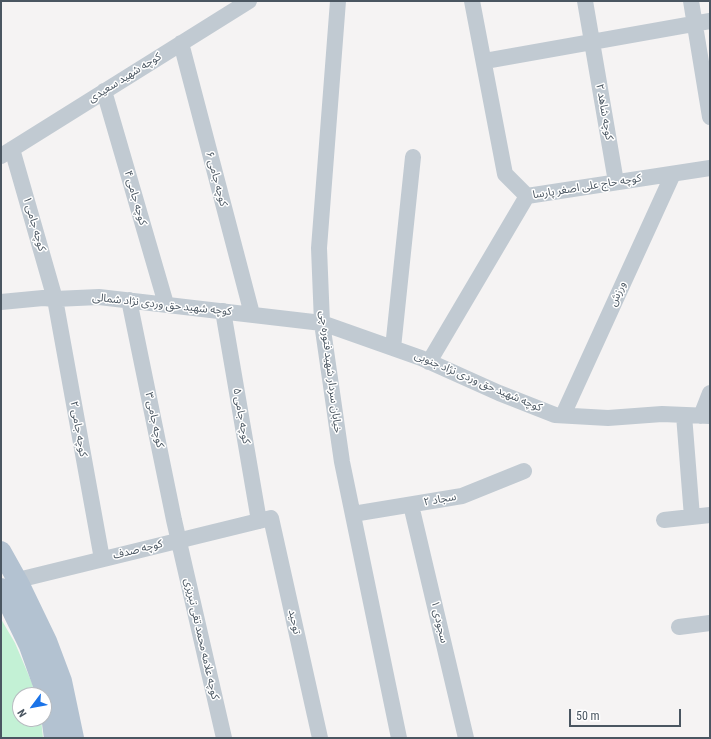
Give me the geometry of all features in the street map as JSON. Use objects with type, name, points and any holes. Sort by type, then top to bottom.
[{"type":"main road","points":[[1,551],[9,584],[41,679],[52,722],[54,738]]},
{"type":"main road","points":[[9,584],[47,641],[62,681],[74,738]]},
{"type":"street","name":"کوچه شهید سعیدی","points":[[6,153],[249,1]]},
{"type":"street","name":"خیابان سردار شهید فتوره چی","points":[[338,1],[319,248],[322,323],[342,462],[399,738]]},
{"type":"street","name":"کوچه حاج علی اصغر پارسا","points":[[472,1],[485,61],[505,174],[527,196],[710,168]]},
{"type":"street","name":"کوچه شاهد ۲","points":[[585,1],[616,182]]},
{"type":"street","points":[[691,1],[710,117]]},
{"type":"street","points":[[485,61],[710,21]]},
{"type":"street","name":"کوچه جامی ۶","points":[[181,43],[252,314]]},
{"type":"street","name":"کوچه جامی ۴","points":[[104,91],[166,304]]},
{"type":"street","name":"کوچه جامی ۱","points":[[6,153],[56,299]]},
{"type":"street","points":[[393,348],[413,157]]},
{"type":"street","name":"ورزش","points":[[563,415],[673,174]]},
{"type":"street","points":[[429,362],[527,196]]},
{"type":"street","name":"کوچه شهید حق وردی نژاد شمالی","points":[[1,302],[43,298],[56,299],[99,297],[322,323]]},
{"type":"street","name":"کوچه جامی ۲","points":[[56,299],[102,559]]},
{"type":"street","name":"کوچه جامی ۳","points":[[129,300],[178,540]]},
{"type":"street","name":"کوچه جامی ۵","points":[[223,311],[259,521]]},
{"type":"street","name":"کوچه شهید حق وردی نژاد جنوبی","points":[[322,323],[429,362],[499,393],[555,414],[608,418],[662,414],[706,416]]},
{"type":"street","points":[[706,416],[710,393]]},
{"type":"street","points":[[684,415],[692,517]]},
{"type":"street","name":"سجاد ۲","points":[[352,514],[462,496],[524,472]]},
{"type":"street","name":"سجودی ۱","points":[[412,505],[466,738]]},
{"type":"street","points":[[664,520],[710,515]]},
{"type":"street","name":"توحید","points":[[259,521],[271,518],[320,738]]},
{"type":"street","name":"کوچه صدف","points":[[9,584],[102,559],[259,521]]},
{"type":"street","name":"کوچه علامه محمد تقی تبریزی","points":[[178,540],[224,738]]},
{"type":"street","points":[[679,627],[710,623]]},
{"type":"green space","points":[[1,619],[15,643],[33,687],[12,687],[12,727],[42,727],[43,738],[1,738]]}]
